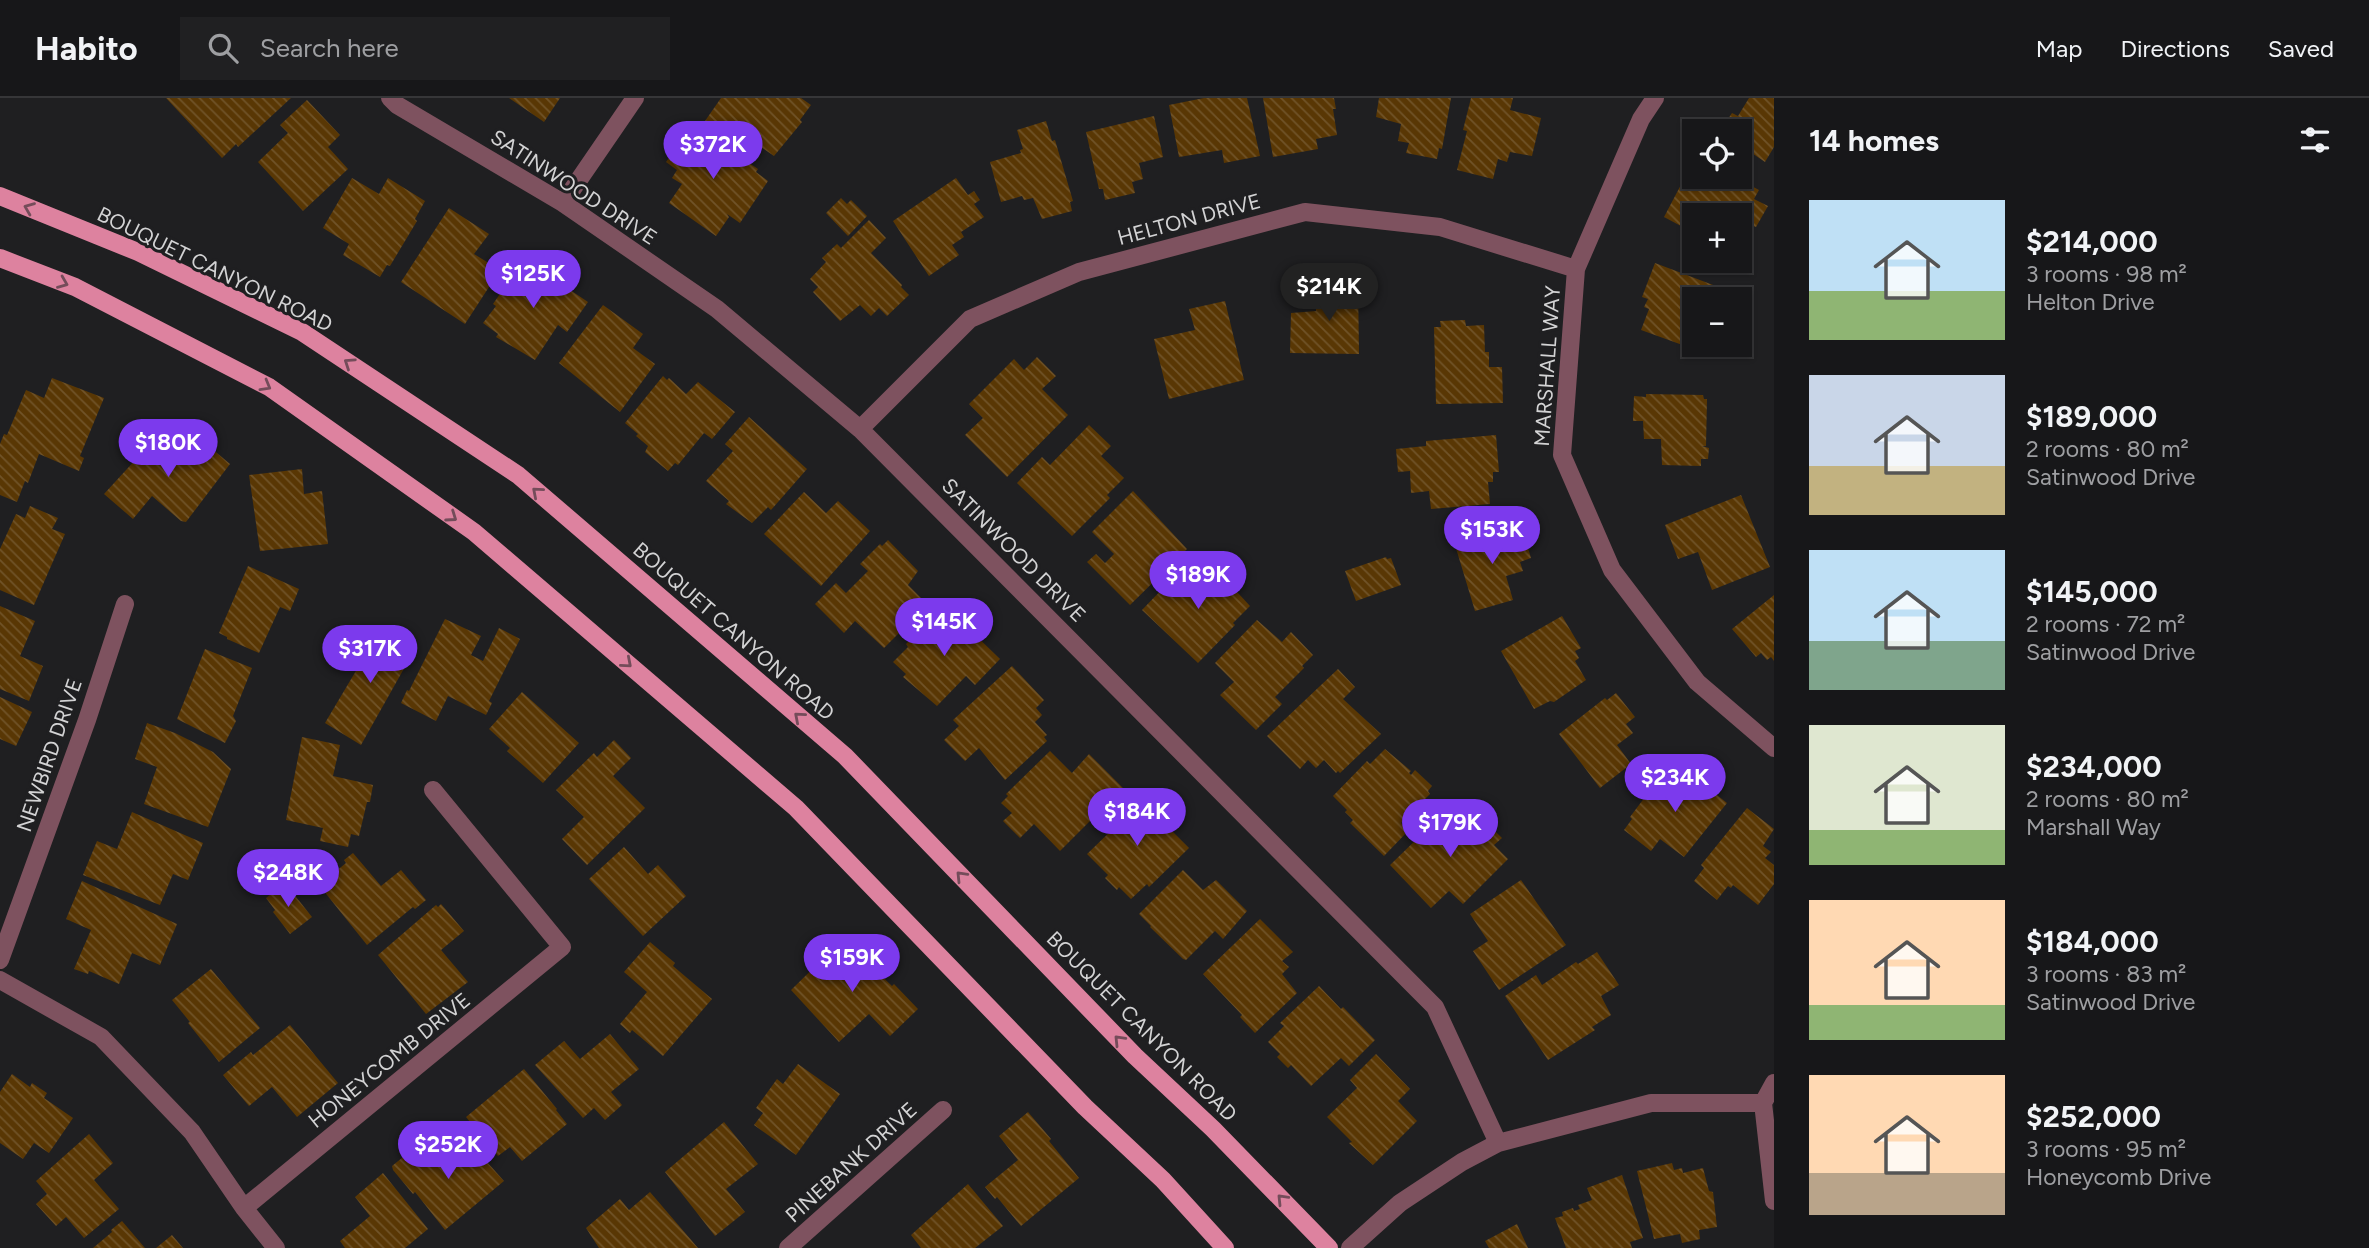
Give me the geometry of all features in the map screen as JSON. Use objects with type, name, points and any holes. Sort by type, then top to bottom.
[{"type":"main road","name":"BOUQUET CANYON ROAD","points":[[0,196],[138,252],[302,332],[518,475],[845,756],[1135,1056],[1213,1129],[1329,1248]]},
{"type":"main road","points":[[0,258],[75,287],[270,387],[474,532],[796,808],[1085,1107],[1163,1180],[1224,1248]]},
{"type":"street","name":"SATINWOOD DRIVE","points":[[390,98],[397,105],[563,203],[717,309],[860,429],[1435,1007],[1498,1143]]},
{"type":"street","points":[[563,203],[635,98]]},
{"type":"street","name":"MARSHALL WAY","points":[[1655,98],[1641,120],[1576,269],[1562,455],[1612,570],[1698,682],[1774,748]]},
{"type":"street","name":"HELTON DRIVE","points":[[860,429],[970,319],[1079,272],[1305,212],[1440,227],[1576,269]]},
{"type":"street","name":"NEWBIRD DRIVE","points":[[0,960],[87,720],[125,604]]},
{"type":"street","name":"HONEYCOMB DRIVE","points":[[244,1208],[562,947],[433,790]]},
{"type":"street","points":[[0,980],[101,1037],[192,1132],[244,1208],[276,1248]]},
{"type":"street","points":[[1774,1083],[1763,1103],[1774,1201]]},
{"type":"street","points":[[1350,1248],[1400,1203],[1462,1162],[1498,1143],[1651,1103],[1763,1103]]},
{"type":"street","name":"PINEBANK DRIVE","points":[[788,1248],[943,1110]]},
{"type":"building","points":[[166,98],[291,98],[238,147],[236,144],[222,158]]},
{"type":"building","points":[[509,98],[560,98],[544,122]]},
{"type":"building","points":[[721,98],[801,98],[811,105],[800,120],[802,122],[774,156],[742,134],[736,142],[705,121]]},
{"type":"building","points":[[1204,98],[1247,98],[1260,156],[1224,163],[1222,150],[1179,157],[1169,105]]},
{"type":"building","points":[[1263,98],[1334,98],[1337,135],[1316,139],[1318,149],[1273,157]]},
{"type":"building","points":[[1379,98],[1451,98],[1442,149],[1439,148],[1437,159],[1406,153],[1409,143],[1398,141],[1401,124],[1376,117]]},
{"type":"building","points":[[1471,98],[1513,98],[1510,110],[1541,118],[1532,156],[1510,152],[1507,162],[1498,159],[1493,179],[1457,170],[1467,131],[1463,130]]},
{"type":"building","points":[[1749,98],[1774,98],[1774,147],[1765,162],[1752,153],[1752,119],[1728,119],[1732,113],[1738,116]]},
{"type":"building","points":[[307,100],[340,135],[328,147],[348,169],[303,211],[258,162],[288,133],[280,125]]},
{"type":"building","points":[[1154,116],[1163,157],[1139,163],[1143,179],[1132,182],[1135,193],[1105,200],[1103,189],[1099,189],[1086,132]]},
{"type":"building","points":[[1046,121],[1052,141],[1055,140],[1073,201],[1070,202],[1072,211],[1042,219],[1033,198],[1024,200],[1022,196],[1001,202],[990,162],[1021,153],[1020,150],[1023,149],[1017,130]]},
{"type":"building","points":[[692,124],[758,169],[756,172],[768,181],[740,223],[727,214],[729,217],[716,236],[669,203],[682,184],[672,178],[677,170],[666,162]]},
{"type":"building","points":[[352,178],[379,194],[388,178],[425,201],[415,219],[417,221],[390,266],[387,265],[380,277],[343,255],[349,244],[323,228]]},
{"type":"building","points":[[956,178],[968,195],[974,191],[980,200],[974,204],[984,217],[961,232],[964,237],[952,245],[959,255],[929,276],[893,221]]},
{"type":"building","points":[[1682,183],[1682,189],[1752,189],[1752,186],[1759,190],[1754,199],[1768,206],[1756,227],[1752,226],[1752,203],[1682,203],[1682,227],[1664,217]]},
{"type":"building","points":[[841,198],[847,204],[851,200],[867,216],[848,236],[826,213]]},
{"type":"building","points":[[449,208],[489,234],[474,254],[500,270],[465,324],[401,282]]},
{"type":"building","points":[[869,220],[886,238],[871,253],[909,295],[887,316],[879,308],[871,316],[860,305],[840,321],[813,292],[818,287],[810,279],[826,262],[822,258],[837,244],[841,248]]},
{"type":"building","points":[[524,259],[588,302],[567,332],[558,325],[535,360],[496,337],[498,334],[483,323]]},
{"type":"building","points":[[1655,263],[1718,287],[1682,287],[1682,345],[1641,330],[1649,309],[1644,307],[1648,299],[1642,297]]},
{"type":"building","points":[[1328,283],[1358,283],[1359,354],[1290,353],[1291,313],[1316,311],[1316,294],[1327,294]]},
{"type":"building","points":[[1225,301],[1244,380],[1169,399],[1154,339],[1195,330],[1189,309]]},
{"type":"building","points":[[603,305],[643,334],[633,348],[655,364],[620,412],[559,363]]},
{"type":"building","points":[[1465,320],[1466,326],[1484,325],[1485,352],[1489,352],[1489,367],[1502,367],[1503,403],[1436,404],[1434,327],[1441,327],[1440,321]]},
{"type":"building","points":[[1037,357],[1056,376],[1042,389],[1068,415],[1007,477],[965,435],[983,418],[969,404],[1014,359],[1024,370]]},
{"type":"building","points":[[663,376],[667,380],[669,378],[686,394],[698,382],[735,412],[712,439],[704,433],[678,465],[675,463],[668,471],[645,452],[648,446],[625,423]]},
{"type":"building","points":[[52,378],[104,398],[80,456],[84,458],[79,471],[39,454],[17,502],[0,495],[0,444],[4,434],[7,435],[26,390],[44,398]]},
{"type":"building","points":[[1646,394],[1703,395],[1704,399],[1707,399],[1706,446],[1702,446],[1709,448],[1708,459],[1701,459],[1701,466],[1662,465],[1661,439],[1644,439],[1643,421],[1633,421],[1634,396],[1646,397]]},
{"type":"building","points":[[749,417],[807,469],[771,510],[768,507],[752,523],[726,504],[729,501],[706,481],[733,451],[725,444]]},
{"type":"building","points":[[1089,425],[1111,446],[1101,456],[1124,478],[1107,495],[1110,498],[1072,536],[1017,483],[1042,457],[1050,465]]},
{"type":"building","points":[[160,433],[190,459],[204,442],[230,464],[186,522],[181,521],[152,496],[133,519],[104,494]]},
{"type":"building","points":[[1496,435],[1499,472],[1493,472],[1493,482],[1488,482],[1490,504],[1431,509],[1429,491],[1411,493],[1410,471],[1398,472],[1396,449],[1426,446],[1426,441]]},
{"type":"building","points":[[302,469],[304,494],[322,491],[328,544],[260,551],[249,475]]},
{"type":"building","points":[[1133,491],[1187,549],[1130,605],[1087,562],[1096,554],[1105,563],[1114,554],[1092,532]]},
{"type":"building","points":[[804,492],[826,513],[838,501],[870,531],[821,586],[764,534]]},
{"type":"building","points":[[1741,495],[1770,567],[1712,590],[1698,552],[1678,559],[1665,525]]},
{"type":"building","points":[[30,506],[58,518],[52,529],[65,534],[34,605],[0,590],[0,549],[16,514],[25,518]]},
{"type":"building","points":[[1511,528],[1512,531],[1522,528],[1531,558],[1520,562],[1523,571],[1506,576],[1513,600],[1475,611],[1455,545]]},
{"type":"building","points":[[888,540],[918,571],[908,585],[928,605],[919,614],[922,617],[913,627],[909,623],[884,648],[855,621],[844,633],[815,604],[836,583],[846,593],[868,571],[860,564],[880,544],[882,546]]},
{"type":"building","points":[[1386,557],[1391,558],[1401,585],[1356,601],[1345,571]]},
{"type":"building","points":[[1204,561],[1250,606],[1198,663],[1142,610],[1168,583],[1176,590]]},
{"type":"building","points":[[248,566],[299,589],[290,611],[280,607],[259,653],[219,633]]},
{"type":"building","points":[[1774,595],[1774,661],[1771,657],[1767,660],[1761,653],[1756,657],[1732,629]]},
{"type":"building","points":[[0,606],[35,621],[20,656],[43,666],[29,701],[0,689]]},
{"type":"building","points":[[940,610],[964,630],[967,627],[1000,659],[975,685],[966,676],[937,706],[903,677],[906,674],[893,662],[908,647],[906,644]]},
{"type":"building","points":[[1562,616],[1581,648],[1575,651],[1579,658],[1575,661],[1586,680],[1554,702],[1550,701],[1534,709],[1501,651]]},
{"type":"building","points":[[445,619],[481,636],[471,655],[483,661],[499,628],[520,639],[489,701],[492,703],[486,715],[448,696],[436,721],[401,703]]},
{"type":"building","points":[[1257,620],[1282,642],[1291,632],[1313,655],[1275,697],[1282,704],[1256,730],[1220,695],[1234,682],[1215,663]]},
{"type":"building","points":[[375,626],[415,649],[361,745],[325,723],[363,659],[356,655]]},
{"type":"building","points":[[205,649],[252,668],[233,716],[236,721],[225,743],[177,719]]},
{"type":"building","points":[[1012,666],[1044,700],[1036,708],[1042,715],[1035,722],[1047,735],[1044,737],[1047,741],[1005,780],[979,748],[965,761],[944,740],[959,726],[953,720]]},
{"type":"building","points":[[1338,669],[1355,687],[1343,699],[1381,734],[1340,773],[1336,773],[1324,760],[1316,768],[1308,760],[1300,769],[1267,736]]},
{"type":"building","points":[[522,692],[579,743],[543,783],[507,751],[510,748],[489,729]]},
{"type":"building","points":[[1616,693],[1635,717],[1626,724],[1633,733],[1617,745],[1631,764],[1600,788],[1559,734],[1605,698],[1607,700]]},
{"type":"building","points":[[0,697],[32,712],[16,746],[0,739]]},
{"type":"building","points":[[147,723],[175,733],[213,752],[231,769],[208,827],[144,804],[157,767],[135,759]]},
{"type":"building","points":[[302,737],[340,745],[333,776],[373,785],[359,836],[351,834],[348,847],[320,841],[323,828],[286,820]]},
{"type":"building","points":[[614,740],[631,758],[613,776],[645,808],[587,865],[562,839],[584,817],[556,790],[594,753],[597,757]]},
{"type":"building","points":[[1385,749],[1411,771],[1411,775],[1415,770],[1432,786],[1428,791],[1430,794],[1401,823],[1409,830],[1384,856],[1350,823],[1353,820],[1345,812],[1347,810],[1333,796],[1367,761],[1370,764]]},
{"type":"building","points":[[1050,751],[1072,773],[1089,754],[1123,788],[1060,851],[1034,824],[1020,838],[1003,821],[1012,813],[1001,803],[1008,796],[1006,794]]},
{"type":"building","points":[[1666,769],[1685,784],[1687,780],[1694,785],[1698,780],[1727,803],[1684,857],[1660,839],[1651,851],[1624,830],[1632,819],[1630,817]]},
{"type":"building","points":[[1134,793],[1189,848],[1149,887],[1147,884],[1131,899],[1105,878],[1108,875],[1087,854],[1116,826],[1109,818]]},
{"type":"building","points":[[1453,804],[1479,831],[1487,823],[1502,838],[1494,845],[1508,859],[1463,904],[1449,891],[1431,908],[1390,865]]},
{"type":"building","points":[[1747,808],[1774,829],[1763,846],[1771,852],[1765,858],[1774,865],[1774,884],[1758,905],[1733,885],[1731,888],[1728,886],[1717,900],[1694,881],[1704,868],[1701,865]]},
{"type":"building","points":[[132,812],[203,843],[188,880],[173,874],[160,905],[83,875],[97,841],[117,849]]},
{"type":"building","points":[[624,847],[648,874],[658,865],[686,896],[643,936],[589,879]]},
{"type":"building","points":[[353,853],[381,886],[401,870],[426,900],[415,909],[413,907],[367,945],[319,885],[346,863],[344,860]]},
{"type":"building","points":[[1183,870],[1203,890],[1216,880],[1247,911],[1223,939],[1215,931],[1186,960],[1139,914]]},
{"type":"building","points":[[1521,880],[1566,945],[1499,990],[1473,951],[1488,941],[1470,914]]},
{"type":"building","points":[[82,881],[177,924],[160,965],[132,953],[119,984],[89,971],[88,974],[74,969],[91,930],[66,919]]},
{"type":"building","points":[[285,883],[312,917],[290,934],[266,898]]},
{"type":"building","points":[[441,904],[464,931],[441,950],[468,982],[426,1014],[378,955],[436,905],[438,907]]},
{"type":"building","points":[[1260,919],[1293,952],[1282,961],[1289,967],[1282,974],[1297,993],[1255,1033],[1240,1017],[1242,1015],[1203,974]]},
{"type":"building","points":[[843,939],[918,1009],[890,1036],[869,1014],[839,1042],[791,990]]},
{"type":"building","points":[[650,942],[675,963],[673,966],[712,999],[663,1056],[632,1030],[630,1033],[620,1024],[647,992],[624,972]]},
{"type":"building","points":[[1597,952],[1619,985],[1601,996],[1611,1015],[1592,1027],[1595,1030],[1548,1060],[1505,996],[1536,975],[1542,985],[1576,962],[1578,964]]},
{"type":"building","points":[[211,969],[260,1028],[219,1062],[172,1000]]},
{"type":"building","points":[[1319,986],[1375,1040],[1349,1066],[1341,1058],[1311,1086],[1291,1065],[1288,1068],[1277,1057],[1280,1054],[1268,1042],[1284,1026],[1280,1023]]},
{"type":"building","points":[[290,1025],[338,1083],[297,1117],[272,1087],[249,1106],[223,1075]]},
{"type":"building","points":[[610,1034],[639,1069],[611,1092],[622,1105],[605,1120],[594,1108],[583,1118],[535,1065],[564,1041],[580,1059]]},
{"type":"building","points":[[1376,1054],[1410,1089],[1398,1101],[1417,1121],[1373,1165],[1349,1143],[1352,1142],[1327,1117],[1357,1088],[1350,1080]]},
{"type":"building","points":[[798,1064],[840,1094],[796,1155],[754,1125],[763,1113],[756,1108],[777,1079],[783,1084]]},
{"type":"building","points":[[524,1069],[567,1124],[522,1161],[510,1147],[498,1156],[466,1117]]},
{"type":"building","points":[[12,1074],[30,1087],[32,1083],[47,1093],[44,1098],[73,1118],[49,1153],[34,1143],[23,1159],[0,1143],[0,1092]]},
{"type":"building","points":[[1028,1112],[1079,1178],[1021,1226],[985,1187],[1018,1160],[999,1136]]},
{"type":"building","points":[[724,1122],[758,1164],[726,1189],[745,1212],[715,1236],[665,1172]]},
{"type":"building","points":[[89,1134],[113,1163],[94,1180],[119,1209],[84,1238],[66,1217],[56,1226],[36,1204],[47,1194],[36,1181]]},
{"type":"building","points":[[471,1139],[480,1150],[478,1152],[504,1181],[445,1230],[392,1166],[419,1144],[440,1166]]},
{"type":"building","points":[[1672,1163],[1674,1170],[1682,1168],[1683,1173],[1703,1168],[1709,1191],[1713,1192],[1717,1227],[1699,1230],[1700,1239],[1682,1243],[1680,1234],[1654,1239],[1637,1171]]},
{"type":"building","points":[[383,1173],[428,1229],[405,1248],[345,1248],[340,1241],[370,1216],[355,1197]]},
{"type":"building","points":[[1622,1175],[1643,1238],[1630,1242],[1632,1248],[1566,1248],[1555,1218],[1563,1216],[1562,1212],[1573,1208],[1574,1211],[1580,1209],[1578,1205],[1592,1200],[1587,1188]]},
{"type":"building","points":[[968,1184],[1003,1226],[975,1248],[921,1248],[911,1235]]},
{"type":"building","points":[[650,1192],[698,1248],[599,1248],[586,1228],[620,1199],[629,1210]]},
{"type":"building","points":[[122,1221],[145,1248],[93,1248],[112,1232]]},
{"type":"building","points":[[1517,1224],[1528,1248],[1489,1248],[1485,1241]]},
{"type":"building","points":[[172,1235],[183,1248],[156,1248]]}]
